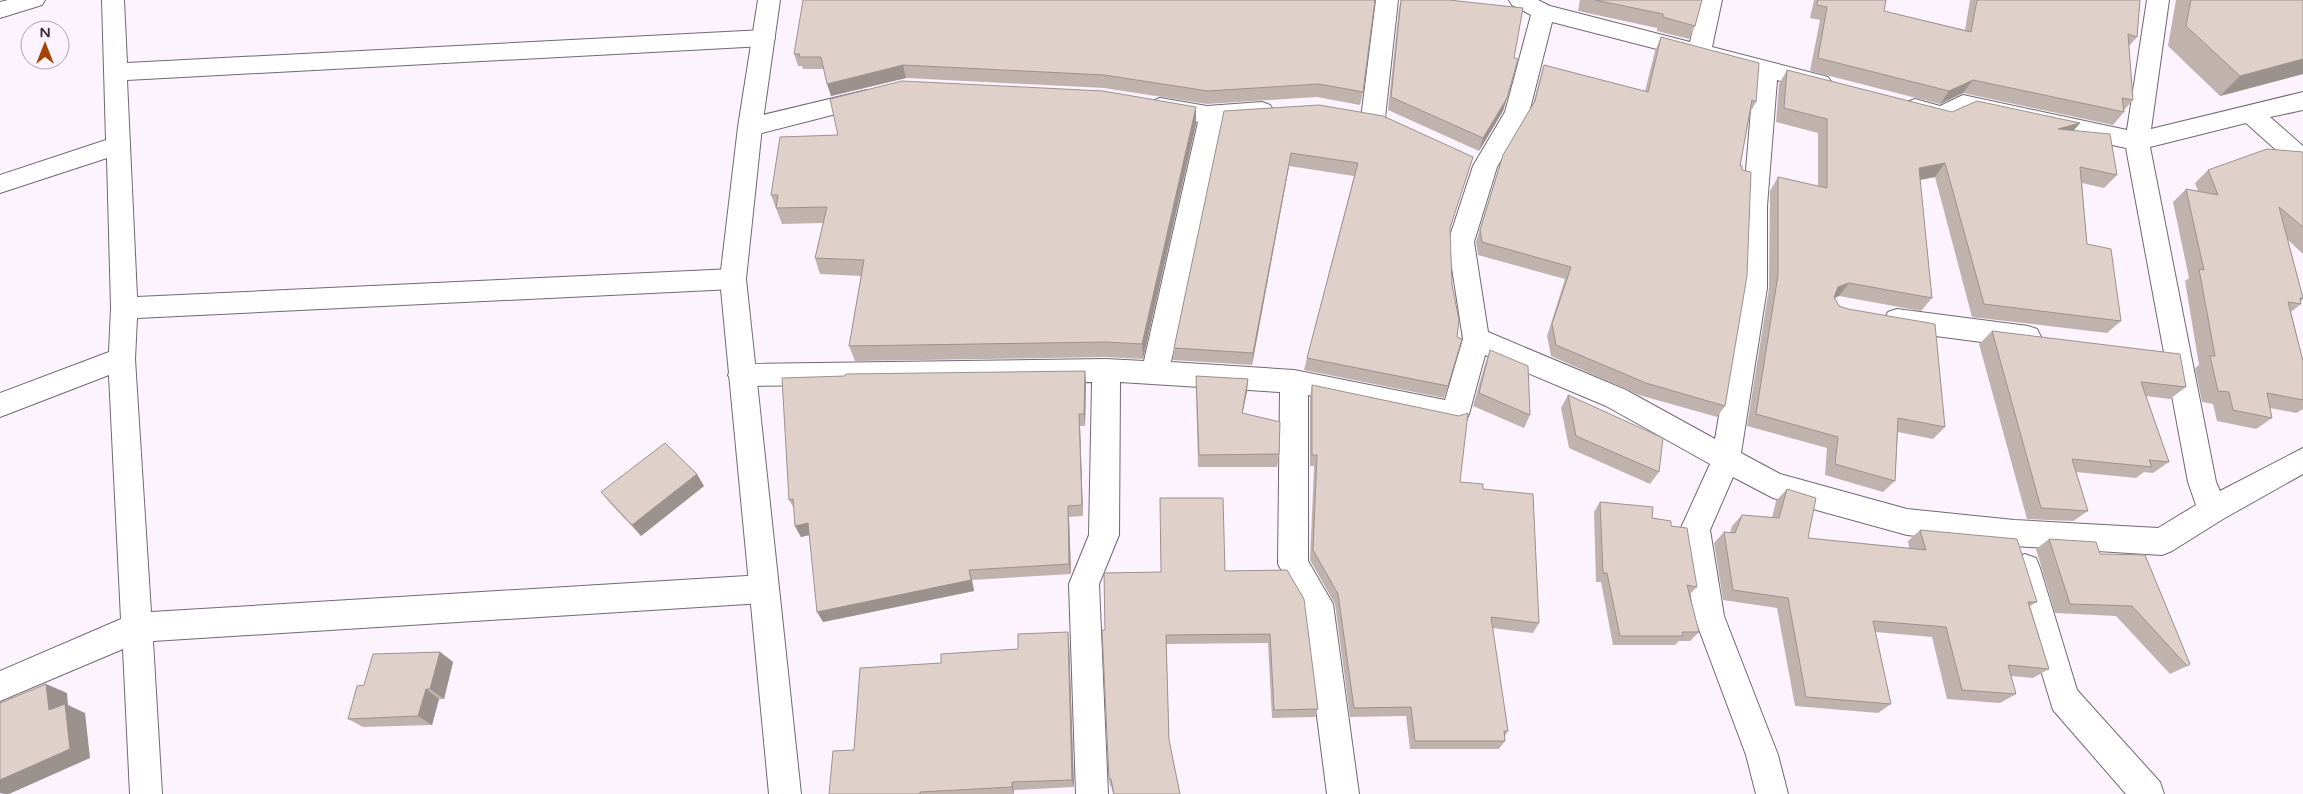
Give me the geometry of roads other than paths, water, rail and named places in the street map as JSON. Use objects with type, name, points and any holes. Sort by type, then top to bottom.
[{"type":"street","points":[[0,10],[34,0]]},
{"type":"street","points":[[113,0],[114,72],[124,308],[122,359],[146,794]]},
{"type":"street","points":[[770,0],[750,127],[733,279],[785,794]]},
{"type":"street","points":[[1374,119],[1387,0]]},
{"type":"street","points":[[1520,0],[1543,12],[1840,88]]},
{"type":"street","points":[[1699,52],[1711,0]]},
{"type":"street","points":[[2150,3],[2137,142],[2166,354],[2202,482],[2213,510]]},
{"type":"street","points":[[742,375],[1106,370],[1294,381],[1455,414],[1476,339],[1461,242],[1476,162],[1517,113],[1543,12]]},
{"type":"street","points":[[114,72],[764,38]]},
{"type":"street","points":[[1766,69],[1755,206],[1754,288],[1726,460],[1695,530],[1709,616],[1762,755],[1772,794]]},
{"type":"street","points":[[750,127],[888,93]]},
{"type":"street","points":[[1896,103],[1942,115],[1963,104],[2137,142],[2303,101]]},
{"type":"street","points":[[1142,104],[1212,114],[1279,110]]},
{"type":"street","points":[[1155,373],[1212,114]]},
{"type":"street","points":[[2251,114],[2303,160]]},
{"type":"street","points":[[0,184],[117,145]]},
{"type":"street","points":[[124,308],[733,279]]},
{"type":"street","points":[[1878,316],[1907,322],[2051,340]]},
{"type":"street","points":[[1476,339],[1616,398],[1773,485],[1907,522],[2014,533],[2162,542],[2213,510],[2303,460]]},
{"type":"street","points":[[0,405],[122,359]]},
{"type":"street","points":[[1092,794],[1084,584],[1104,535],[1106,370]]},
{"type":"street","points":[[1294,381],[1293,564],[1318,604],[1343,794]]},
{"type":"street","points":[[2014,533],[2064,699],[2148,794]]},
{"type":"street","points":[[0,686],[138,627],[763,589]]}]
